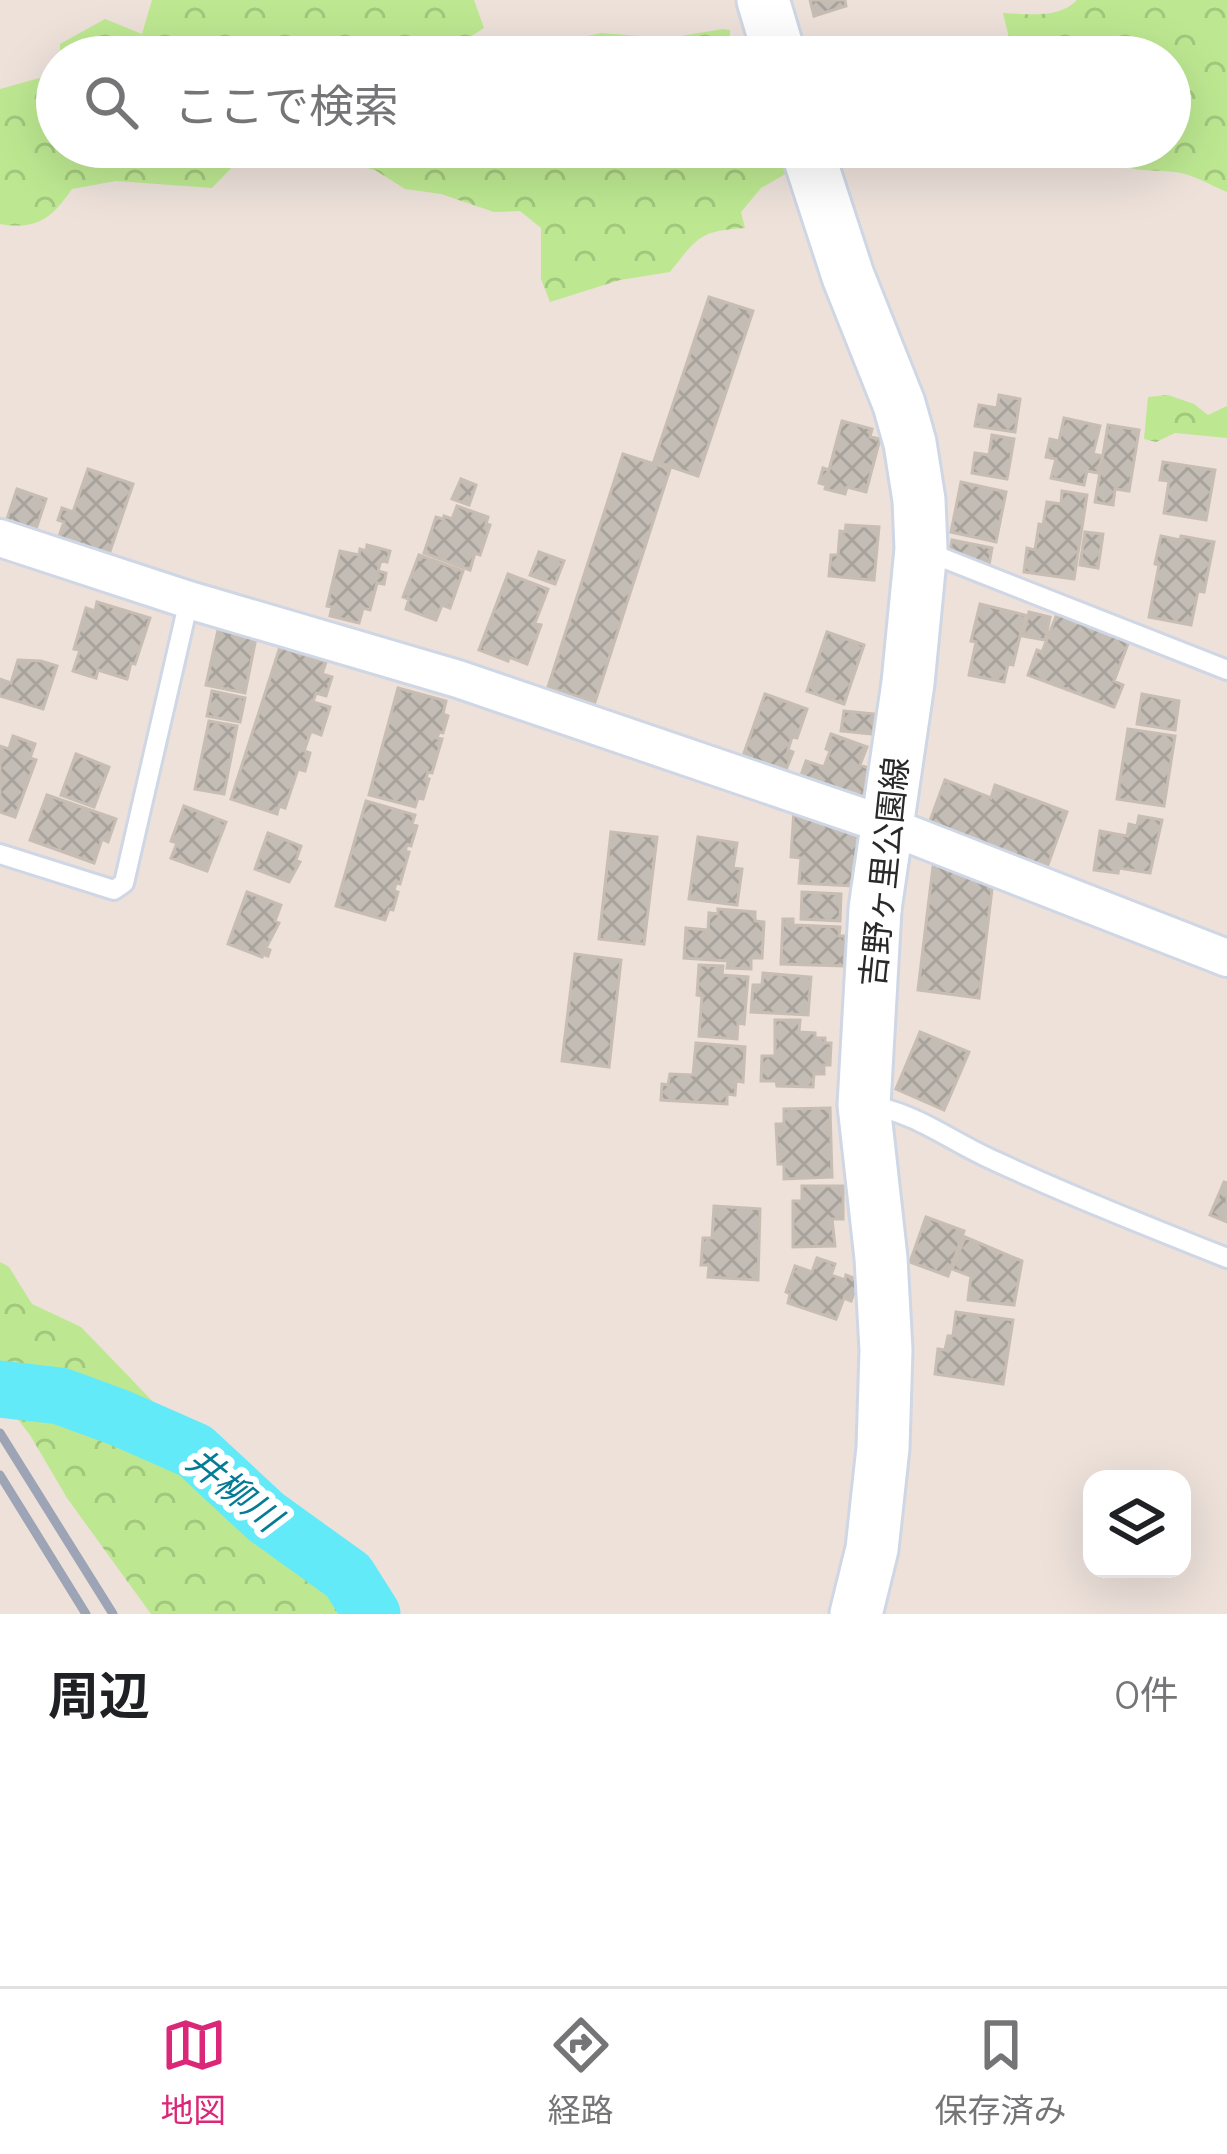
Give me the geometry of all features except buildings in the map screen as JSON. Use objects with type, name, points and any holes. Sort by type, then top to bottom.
[{"type":"main road","points":[[763,0],[774,36]]},
{"type":"main road","name":"吉野ヶ里公園線","points":[[813,168],[848,276],[899,404],[919,500],[921,549],[908,683],[875,909],[863,1105],[881,1258],[886,1350],[874,1529],[856,1614]]},
{"type":"street","points":[[0,538],[458,680],[886,825],[1227,958]]},
{"type":"lane","points":[[921,549],[1227,670]]},
{"type":"lane","points":[[0,854],[114,890],[124,883],[189,600]]},
{"type":"lane","points":[[863,1105],[888,1108],[942,1130],[976,1153],[1045,1184],[1227,1258]]},
{"type":"green space","points":[[152,0],[474,0],[484,28],[472,36],[74,36],[105,19],[142,34]]},
{"type":"green space","points":[[1077,0],[1227,0],[1227,192],[1181,173],[1132,168],[1191,168],[1191,36],[1009,36],[1003,13],[1052,13]]},
{"type":"green space","points":[[723,29],[730,30],[730,36],[680,36]]},
{"type":"green space","points":[[36,79],[36,168],[231,168],[212,188],[116,181],[72,189],[42,220],[0,224],[0,89]]},
{"type":"green space","points":[[367,168],[786,168],[787,173],[761,188],[741,212],[745,228],[701,238],[670,272],[620,280],[550,302],[541,279],[541,228],[520,211],[494,212],[441,194],[405,189]]},
{"type":"green space","points":[[1168,395],[1208,415],[1227,406],[1227,438],[1175,433],[1156,442],[1144,439],[1148,397]]},
{"type":"green space","points":[[0,1262],[9,1267],[32,1304],[81,1327],[161,1410],[194,1432],[218,1473],[343,1560],[379,1614],[151,1614],[0,1396]]},
{"type":"waterway","name":"井柳川","points":[[0,1389],[60,1396],[195,1451],[266,1517],[348,1576],[372,1614]]},
{"type":"railway","points":[[0,1433],[113,1614]]},
{"type":"railway","points":[[0,1475],[86,1614]]}]
